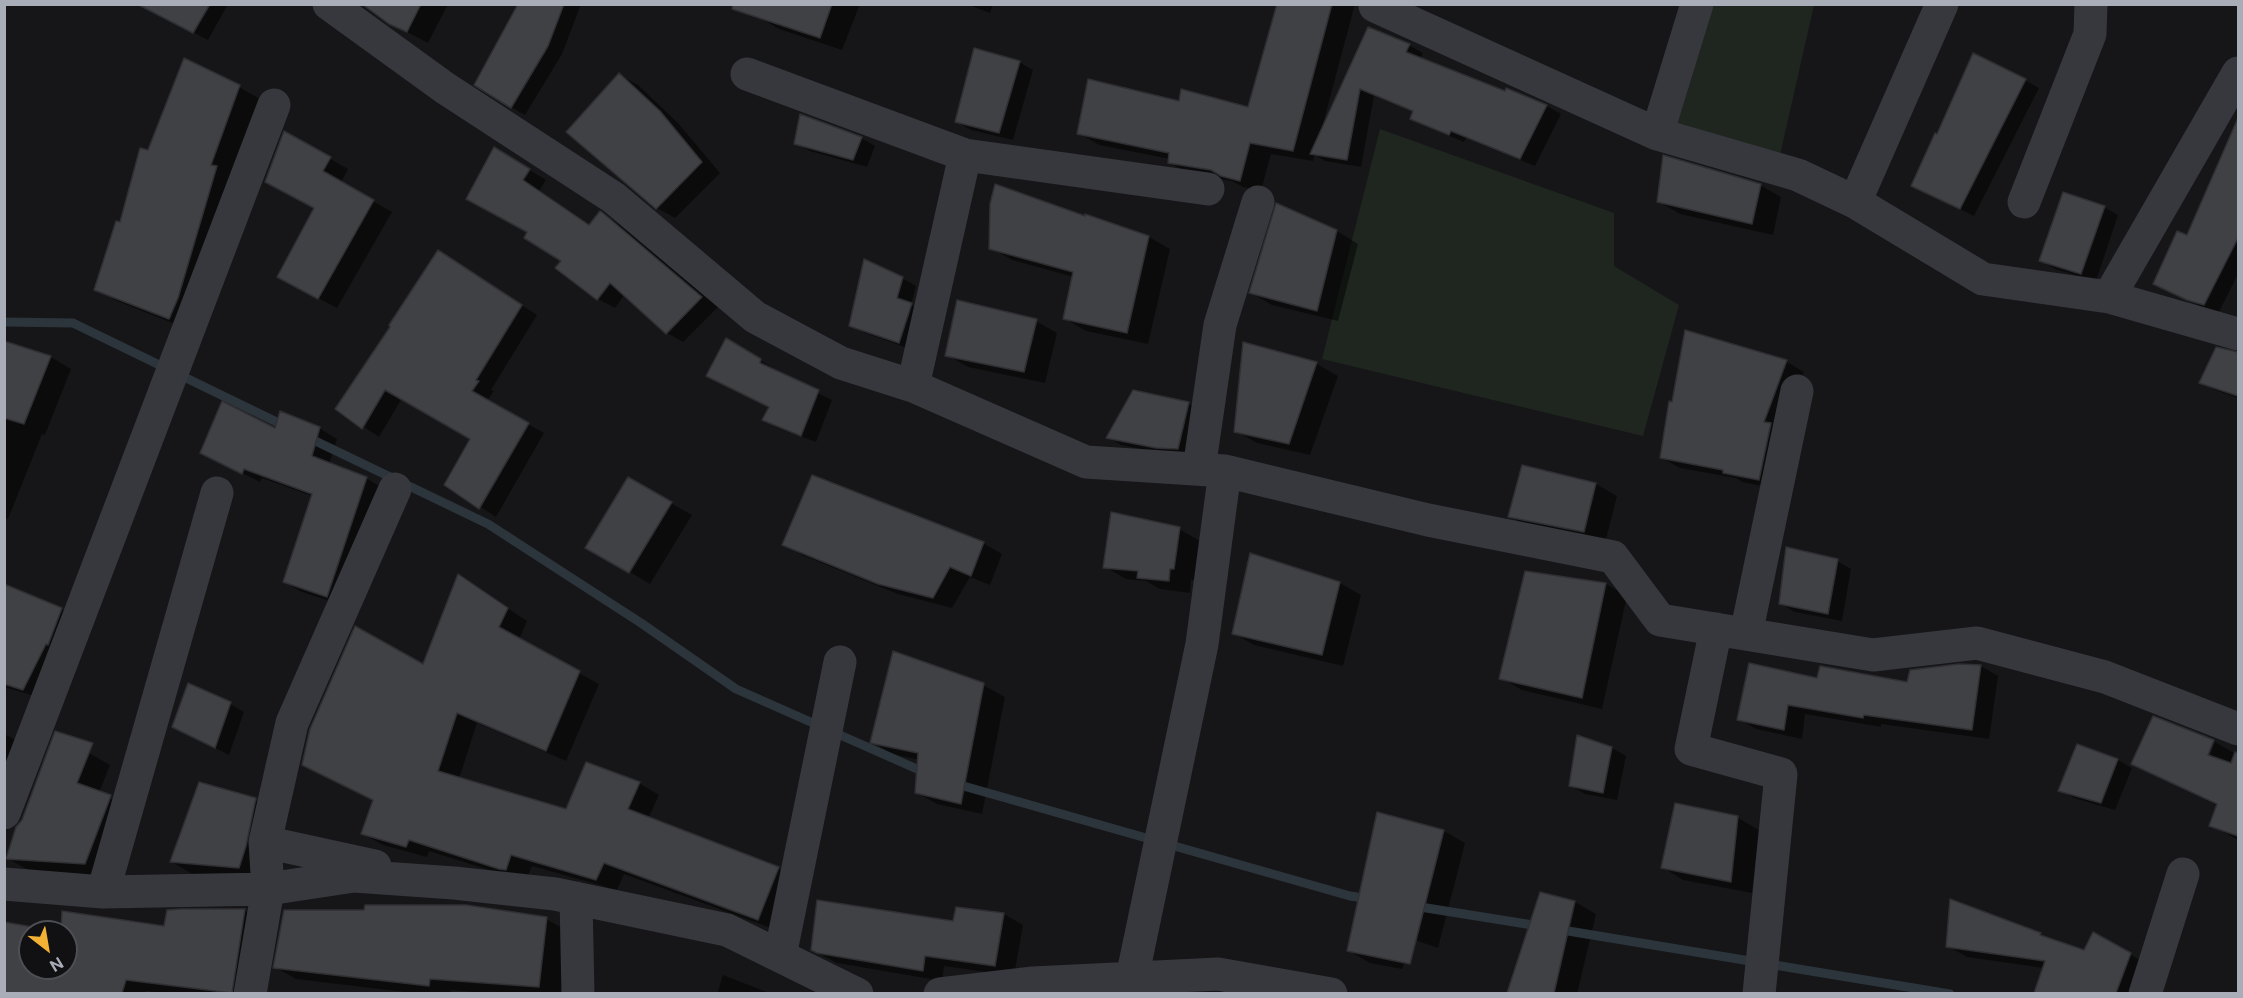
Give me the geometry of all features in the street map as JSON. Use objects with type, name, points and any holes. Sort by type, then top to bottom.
[{"type":"street","points":[[329,4],[445,88],[614,198],[755,317],[841,363],[913,386],[1086,462],[1212,470],[1428,520],[1613,558],[1660,620],[1873,655],[1977,644],[2105,677],[2238,729]]},
{"type":"street","points":[[1657,134],[1697,4]]},
{"type":"street","points":[[1855,202],[1942,4]]},
{"type":"street","points":[[2024,202],[2090,34],[2091,4]]},
{"type":"street","points":[[1375,6],[1657,134],[1798,175],[1855,202],[1983,279],[2109,297],[2238,334]]},
{"type":"street","points":[[2109,297],[2238,73]]},
{"type":"street","points":[[747,74],[965,155],[1208,189]]},
{"type":"street","points":[[4,813],[274,105]]},
{"type":"street","points":[[913,386],[965,155]]},
{"type":"street","points":[[1119,983],[1202,644],[1220,325],[1258,202]]},
{"type":"street","points":[[1760,993],[1780,774],[1691,749],[1731,632],[1797,391]]},
{"type":"street","points":[[250,993],[268,889],[266,842],[292,723],[395,489]]},
{"type":"street","points":[[103,892],[217,493]]},
{"type":"street","points":[[780,956],[840,662]]},
{"type":"street","points":[[266,842],[454,883]]},
{"type":"street","points":[[2145,993],[2183,874]]},
{"type":"street","points":[[4,884],[103,892],[268,889],[354,876],[454,883],[555,894],[727,930],[858,993]]},
{"type":"street","points":[[576,898],[578,993]]},
{"type":"street","points":[[940,993],[1032,983],[1119,983],[1218,974],[1331,993]]},
{"type":"shaded area","points":[[1708,5],[1814,5],[1780,155],[1671,125]]},
{"type":"shaded area","points":[[1380,129],[1614,213],[1614,266],[1679,305],[1643,436],[1322,359]]},
{"type":"building","points":[[137,4],[210,4],[193,33]]},
{"type":"building","points":[[362,4],[421,4],[407,32],[389,24]]},
{"type":"building","points":[[518,4],[564,4],[548,46],[511,108],[474,85]]},
{"type":"building","points":[[733,4],[832,4],[820,38],[732,9]]},
{"type":"building","points":[[1277,4],[1332,4],[1293,151],[1250,143],[1240,181],[1221,176],[1211,170],[1168,163],[1169,153],[1077,134],[1088,79],[1179,101],[1181,89],[1248,107]]},
{"type":"building","points":[[1368,27],[1410,44],[1406,52],[1547,105],[1520,159],[1451,131],[1449,135],[1410,119],[1413,111],[1360,89],[1347,160],[1310,154]]},
{"type":"building","points":[[974,48],[1020,61],[999,133],[955,122]]},
{"type":"building","points":[[1973,53],[2026,79],[1960,209],[1911,186]]},
{"type":"building","points":[[184,58],[240,85],[211,165],[217,166],[178,298],[169,319],[94,290],[116,221],[120,222],[140,148],[148,150]]},
{"type":"building","points":[[619,73],[660,111],[702,162],[656,209],[566,132]]},
{"type":"building","points":[[800,114],[862,137],[853,160],[794,144]]},
{"type":"building","points":[[2238,118],[2238,238],[2204,305],[2187,300],[2153,284],[2177,231],[2187,235]]},
{"type":"building","points":[[284,131],[331,157],[323,171],[374,200],[318,299],[277,277],[314,208],[265,182]]},
{"type":"building","points":[[494,147],[530,169],[523,180],[589,225],[600,211],[603,213],[702,297],[666,334],[610,283],[597,300],[555,268],[561,261],[524,238],[527,232],[466,199]]},
{"type":"building","points":[[1663,155],[1761,184],[1752,224],[1657,202]]},
{"type":"building","points":[[995,184],[1149,236],[1127,333],[1063,319],[1073,272],[989,249],[990,204]]},
{"type":"building","points":[[2063,192],[2105,206],[2081,274],[2039,261]]},
{"type":"building","points":[[1276,203],[1337,230],[1317,311],[1249,293]]},
{"type":"building","points":[[438,250],[522,305],[476,380],[479,381],[472,391],[529,423],[479,509],[444,485],[470,439],[385,390],[362,429],[335,409]]},
{"type":"building","points":[[864,259],[903,277],[897,298],[912,303],[899,343],[849,326]]},
{"type":"building","points":[[957,300],[1037,319],[1024,372],[945,356]]},
{"type":"building","points":[[1685,330],[1787,360],[1764,422],[1771,423],[1759,480],[1723,473],[1723,470],[1660,458],[1669,401],[1672,402]]},
{"type":"building","points":[[726,338],[761,359],[760,363],[819,390],[801,436],[762,420],[769,407],[706,376]]},
{"type":"building","points":[[4,341],[51,356],[24,424],[4,418]]},
{"type":"building","points":[[1243,342],[1317,362],[1289,444],[1234,432]]},
{"type":"building","points":[[2216,347],[2238,352],[2238,396],[2199,383]]},
{"type":"building","points":[[1133,390],[1189,402],[1178,449],[1156,448],[1106,438]]},
{"type":"building","points":[[222,401],[275,428],[280,411],[320,427],[312,456],[367,477],[327,597],[283,582],[312,494],[244,469],[242,474],[200,453]]},
{"type":"building","points":[[1522,465],[1596,483],[1584,532],[1508,517]]},
{"type":"building","points":[[812,475],[984,542],[971,576],[950,567],[933,598],[878,584],[782,545]]},
{"type":"building","points":[[628,477],[672,502],[629,573],[585,548]]},
{"type":"building","points":[[1111,512],[1180,527],[1174,569],[1170,569],[1169,581],[1137,578],[1138,571],[1103,568]]},
{"type":"building","points":[[1786,547],[1838,559],[1828,614],[1779,604]]},
{"type":"building","points":[[1250,553],[1340,582],[1322,655],[1232,634]]},
{"type":"building","points":[[1525,571],[1606,583],[1582,698],[1499,679]]},
{"type":"building","points":[[458,574],[508,608],[499,627],[580,671],[546,751],[457,713],[438,771],[566,809],[586,762],[640,782],[628,809],[779,867],[758,920],[604,863],[596,880],[511,855],[506,870],[409,840],[406,847],[361,834],[373,800],[302,765],[310,729],[355,626],[423,664]]},
{"type":"building","points":[[4,584],[62,608],[48,645],[46,644],[23,690],[4,684]]},
{"type":"building","points":[[893,651],[984,683],[961,804],[915,793],[918,753],[870,743]]},
{"type":"building","points":[[1749,663],[1817,678],[1820,666],[1907,682],[1910,670],[1959,664],[1981,665],[1972,730],[1864,715],[1863,718],[1788,705],[1784,730],[1737,720]]},
{"type":"building","points":[[188,683],[231,702],[215,748],[172,727]]},
{"type":"building","points":[[2153,716],[2214,740],[2208,755],[2231,763],[2235,752],[2238,753],[2238,836],[2209,826],[2217,804],[2131,764]]},
{"type":"building","points":[[55,731],[93,743],[77,783],[111,795],[85,864],[6,859],[16,827],[22,820]]},
{"type":"building","points":[[1577,735],[1612,747],[1603,793],[1569,786]]},
{"type":"building","points":[[2077,744],[2118,759],[2101,803],[2058,791]]},
{"type":"building","points":[[199,782],[256,798],[239,868],[170,862]]},
{"type":"building","points":[[1675,803],[1738,816],[1731,882],[1661,868]]},
{"type":"building","points":[[1377,812],[1444,830],[1410,964],[1347,951]]},
{"type":"building","points":[[1540,892],[1575,901],[1554,993],[1507,993]]},
{"type":"building","points":[[1950,899],[2084,950],[2093,932],[2131,953],[2116,993],[2034,993],[2045,961],[1946,947]]},
{"type":"building","points":[[817,900],[953,921],[956,907],[1004,913],[995,966],[925,956],[923,971],[817,953],[811,950]]},
{"type":"building","points":[[365,905],[466,905],[547,917],[539,987],[430,979],[429,986],[273,968],[284,910],[364,910]]},
{"type":"building","points":[[245,909],[232,993],[126,980],[122,993],[4,993],[4,922],[18,924],[18,980],[78,980],[78,920],[62,920],[62,911],[164,926],[167,910]]},
{"type":"waterway","points":[[4,322],[73,323],[287,427]]},
{"type":"waterway","points":[[305,436],[488,524],[641,623],[736,689],[926,773]]},
{"type":"waterway","points":[[953,783],[1350,896],[1371,899]]},
{"type":"waterway","points":[[1414,906],[1539,926]]},
{"type":"waterway","points":[[1556,929],[1950,994]]}]
